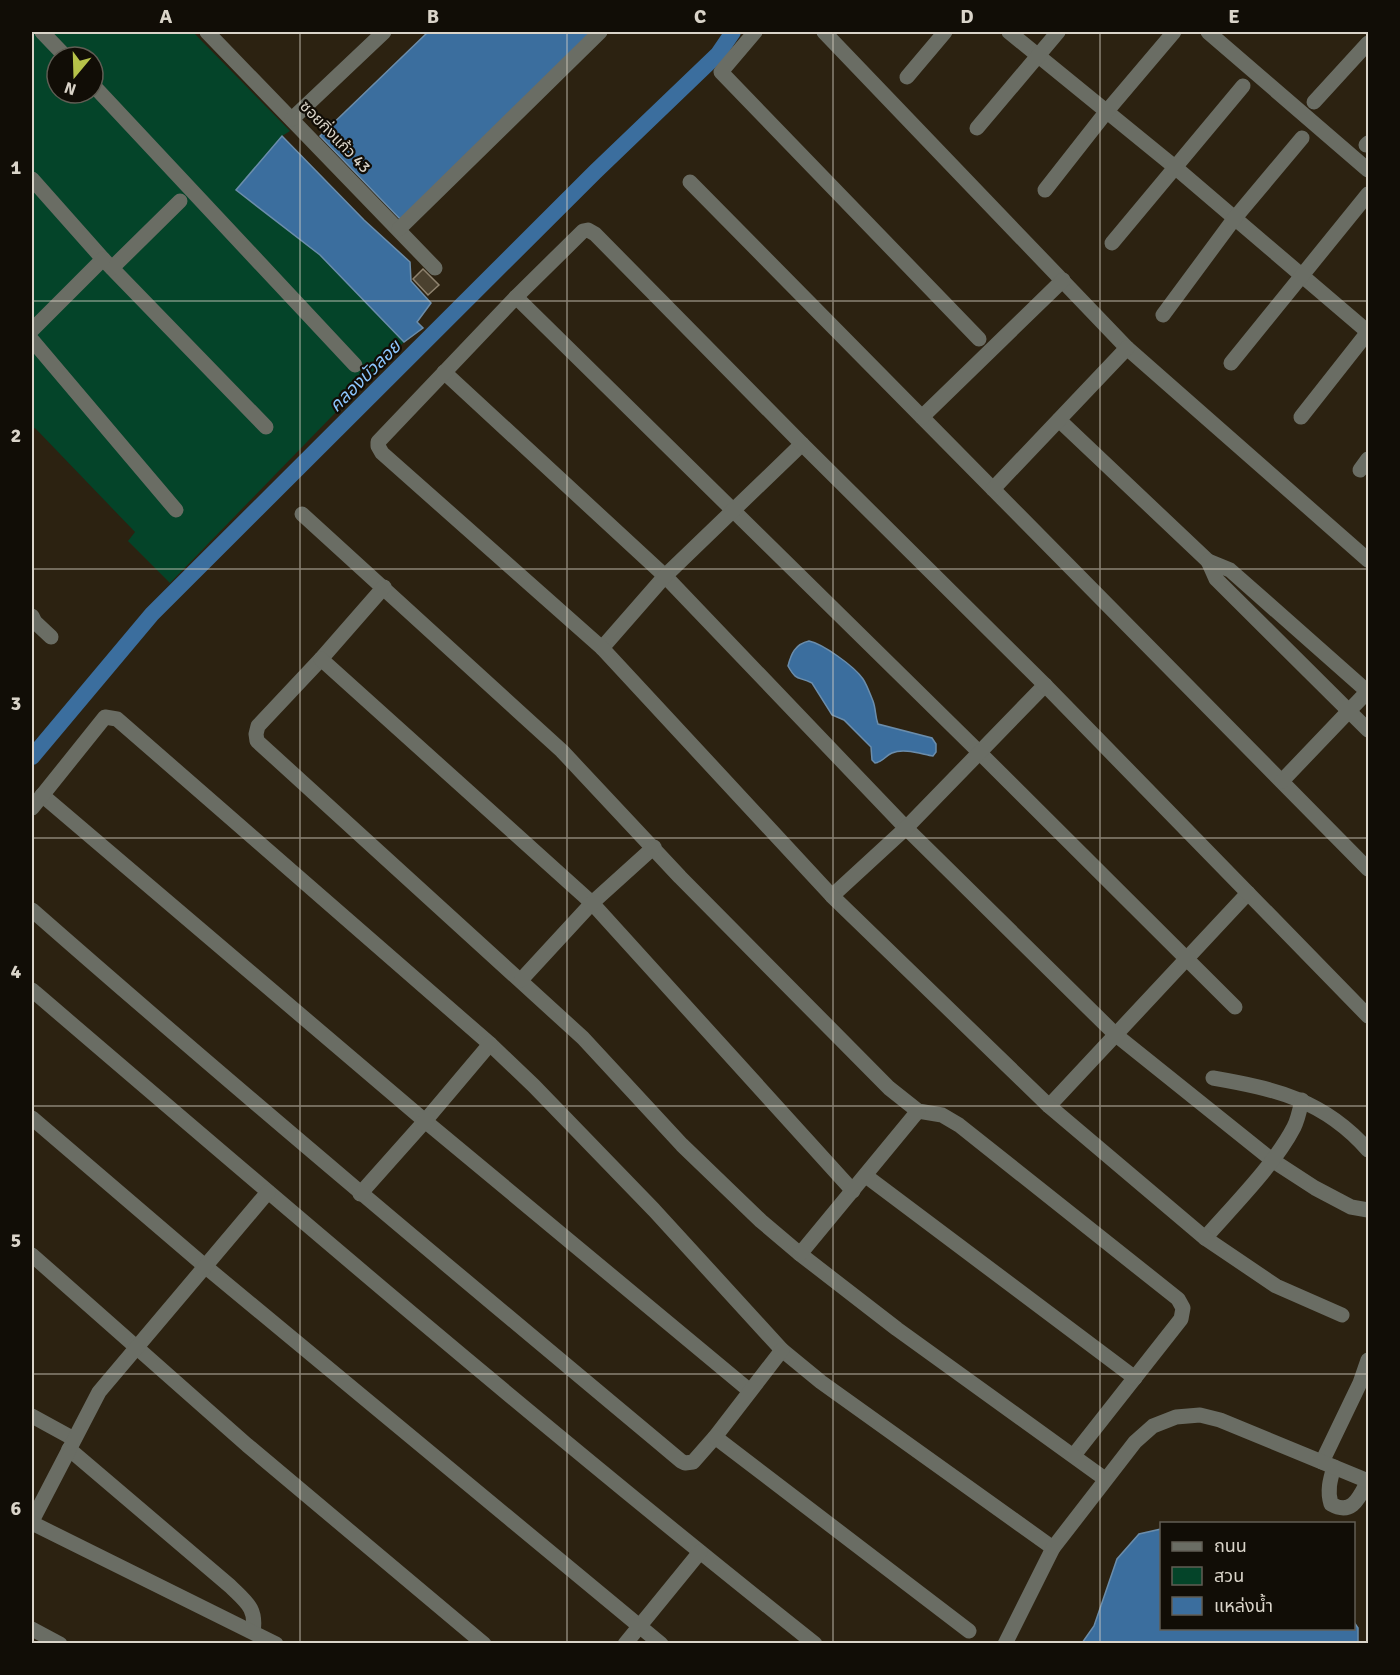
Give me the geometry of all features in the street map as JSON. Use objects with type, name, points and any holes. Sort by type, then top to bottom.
[{"type":"street","points":[[42,32],[54,45]]},
{"type":"street","name":"ซอยกิ่งแก้ว 43","points":[[207,32],[435,268]]},
{"type":"street","points":[[292,119],[384,32]]},
{"type":"street","points":[[399,229],[600,32]]},
{"type":"street","points":[[755,32],[721,72],[979,339]]},
{"type":"street","points":[[824,32],[1127,348],[1368,560]]},
{"type":"street","points":[[907,77],[945,32]]},
{"type":"street","points":[[1009,32],[1176,168],[1368,332],[1301,417]]},
{"type":"street","points":[[977,128],[1058,32]]},
{"type":"street","points":[[1045,190],[1107,111],[1174,32]]},
{"type":"street","points":[[1208,32],[1368,170]]},
{"type":"street","points":[[1314,102],[1368,43]]},
{"type":"street","points":[[1112,243],[1243,86]]},
{"type":"street","points":[[105,99],[355,365]]},
{"type":"street","points":[[1162,315],[1234,219],[1302,138]]},
{"type":"street","points":[[32,179],[108,264],[266,427]]},
{"type":"street","points":[[690,182],[1368,869]]},
{"type":"street","points":[[1231,363],[1368,194]]},
{"type":"street","points":[[32,330],[180,201]]},
{"type":"street","points":[[1342,1315],[1276,1286],[1205,1238],[1049,1106],[832,896],[602,648],[382,453],[378,446],[380,439],[516,297],[583,231],[588,230],[595,234],[1045,685],[1368,1016]]},
{"type":"street","points":[[922,417],[1063,280]]},
{"type":"street","points":[[516,297],[1235,1007]]},
{"type":"street","points":[[32,340],[176,510]]},
{"type":"street","points":[[993,489],[1127,348]]},
{"type":"street","points":[[444,372],[665,576],[906,828],[1116,1035],[1272,1160],[1315,1188],[1351,1207],[1368,1210]]},
{"type":"street","points":[[1059,420],[1208,561],[1230,570],[1368,691],[1282,781]]},
{"type":"street","points":[[602,648],[665,576],[802,444]]},
{"type":"street","points":[[302,514],[562,751],[680,877],[889,1088],[918,1111],[942,1115],[959,1125],[1178,1299],[1182,1308],[1181,1319],[1074,1455]]},
{"type":"street","points":[[1208,561],[1216,579],[1368,730]]},
{"type":"street","points":[[384,587],[258,726],[257,741],[583,1038],[720,1183],[800,1254],[897,1329],[1105,1479]]},
{"type":"street","points":[[32,616],[35,622],[51,637]]},
{"type":"street","points":[[321,659],[592,903],[853,1191]]},
{"type":"street","points":[[832,896],[906,828],[1045,685]]},
{"type":"street","points":[[32,808],[105,717],[117,719],[490,1044],[654,1210],[782,1350],[821,1382],[1053,1548]]},
{"type":"street","points":[[42,795],[425,1121],[750,1391]]},
{"type":"street","points":[[521,980],[592,903],[654,847]]},
{"type":"street","points":[[1049,1106],[1248,893]]},
{"type":"street","points":[[32,910],[360,1194],[681,1461],[693,1462],[782,1350]]},
{"type":"street","points":[[32,990],[268,1192],[700,1552],[815,1644]]},
{"type":"street","points":[[360,1194],[490,1044]]},
{"type":"street","points":[[1213,1078],[1266,1088],[1302,1100],[1334,1118],[1354,1134],[1368,1150]]},
{"type":"street","points":[[1205,1238],[1272,1160],[1295,1125],[1302,1100]]},
{"type":"street","points":[[800,1254],[918,1111]]},
{"type":"street","points":[[32,1118],[206,1267],[661,1644]]},
{"type":"street","points":[[866,1176],[1136,1378]]},
{"type":"street","points":[[268,1192],[99,1392],[32,1522],[276,1644]]},
{"type":"street","points":[[32,1255],[247,1445],[484,1644]]},
{"type":"street","points":[[1005,1644],[1053,1548],[1135,1442],[1153,1426],[1176,1417],[1200,1415],[1220,1420],[1328,1465],[1368,1481],[1352,1505],[1345,1509],[1331,1504],[1328,1496],[1328,1465],[1368,1360]]},
{"type":"street","points":[[32,1416],[72,1444],[231,1586],[252,1610],[255,1620],[253,1632]]},
{"type":"street","points":[[715,1437],[969,1631]]},
{"type":"street","points":[[624,1644],[700,1552]]},
{"type":"street","points":[[32,1629],[60,1644]]},
{"type":"green space","points":[[32,32],[193,32],[290,131],[282,136],[236,190],[320,255],[404,342],[170,583],[128,541],[135,532],[35,428],[32,430]]},
{"type":"water","points":[[428,32],[594,32],[401,220],[320,136]]},
{"type":"water","points":[[282,136],[364,220],[410,262],[411,281],[431,303],[417,322],[423,328],[404,342],[320,255],[236,190]]},
{"type":"water","points":[[809,641],[830,651],[859,674],[873,701],[878,724],[932,738],[936,744],[936,752],[933,756],[902,751],[890,754],[875,763],[872,760],[871,747],[844,720],[832,715],[812,683],[796,677],[788,666],[794,650],[800,644]]},
{"type":"water","points":[[1160,1529],[1160,1630],[1355,1630],[1355,1624],[1358,1628],[1358,1643],[1082,1643],[1094,1626],[1117,1559],[1139,1534]]},
{"type":"building","points":[[423,269],[439,285],[428,295],[413,279]]},
{"type":"waterway","name":"คลองบัวลอย","points":[[32,757],[152,614],[595,172],[718,54],[733,32]]}]
